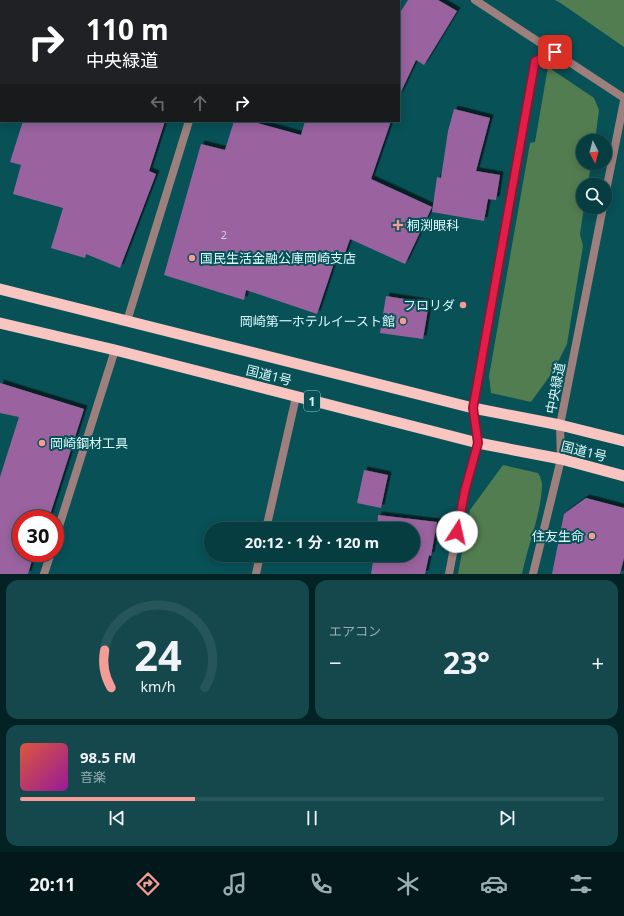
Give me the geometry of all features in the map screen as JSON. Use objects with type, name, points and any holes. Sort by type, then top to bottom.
[{"type":"highway","name":"国道1号","points":[[0,289],[473,408],[560,425],[624,441]]},
{"type":"highway","name":"国道1号","points":[[0,323],[115,350],[478,443],[561,459],[624,476]]},
{"type":"street","points":[[475,0],[555,52],[624,100],[609,178]]},
{"type":"street","points":[[450,574],[465,490],[478,443],[473,408],[535,61],[555,52]]},
{"type":"street","points":[[127,321],[188,122]]},
{"type":"street","name":"中央緑道","points":[[533,574],[561,459],[560,425],[602,214]]},
{"type":"street","points":[[64,511],[115,350]]},
{"type":"street","points":[[268,522],[296,397]]},
{"type":"street","points":[[44,574],[48,562]]},
{"type":"street","points":[[256,574],[259,562]]},
{"type":"green space","points":[[555,0],[624,0],[624,47],[562,4]]},
{"type":"green space","points":[[548,67],[594,98],[599,110],[596,134],[576,134],[576,170],[590,170],[589,178],[576,178],[576,214],[583,214],[580,234],[583,246],[567,344],[554,370],[531,402],[491,393],[489,376],[530,143],[535,142]]},
{"type":"green space","points":[[503,465],[538,473],[542,482],[537,518],[522,574],[458,574],[470,510]]},
{"type":"building","points":[[408,0],[438,0],[457,11],[424,65],[416,60],[400,94],[400,12]]},
{"type":"building","points":[[454,109],[490,118],[476,171],[500,175],[496,200],[488,199],[484,221],[432,212],[437,177],[441,178],[448,131]]},
{"type":"building","points":[[23,122],[165,122],[149,171],[156,174],[120,268],[86,254],[85,258],[51,248],[63,208],[13,194],[21,165],[10,162]]},
{"type":"building","points":[[234,122],[254,122],[301,135],[305,122],[391,122],[371,179],[432,207],[405,264],[350,239],[343,259],[336,257],[317,314],[246,290],[244,300],[164,275],[201,144],[225,150]]},
{"type":"building","points":[[386,296],[429,303],[423,339],[380,333]]},
{"type":"building","name":"岡崎鋼材工具","points":[[0,383],[84,409],[52,510],[12,510],[12,562],[31,562],[28,574],[0,574],[0,477],[19,417],[0,413]]},
{"type":"building","points":[[364,470],[388,475],[381,508],[357,503]]},
{"type":"building","name":"住友生命","points":[[586,498],[624,508],[624,558],[620,574],[552,574],[564,514]]},
{"type":"building","points":[[378,515],[437,522],[431,556],[429,555],[425,574],[371,574],[373,562],[420,562],[420,522],[378,522]]},
{"type":"place","name":"桐渕眼科","points":[[398,225]]},
{"type":"place","name":"国民生活金融公庫岡崎支店","points":[[192,258]]},
{"type":"place","name":"フロリダ","points":[[463,305]]},
{"type":"place","name":"岡崎第一ホテルイースト館","points":[[403,321]]},
{"type":"place","name":"岡崎鋼材工具","points":[[42,443]]},
{"type":"place","name":"住友生命","points":[[592,536]]},
{"type":"route","points":[[457,532],[465,490],[478,443],[473,408],[535,61],[555,52]]}]
